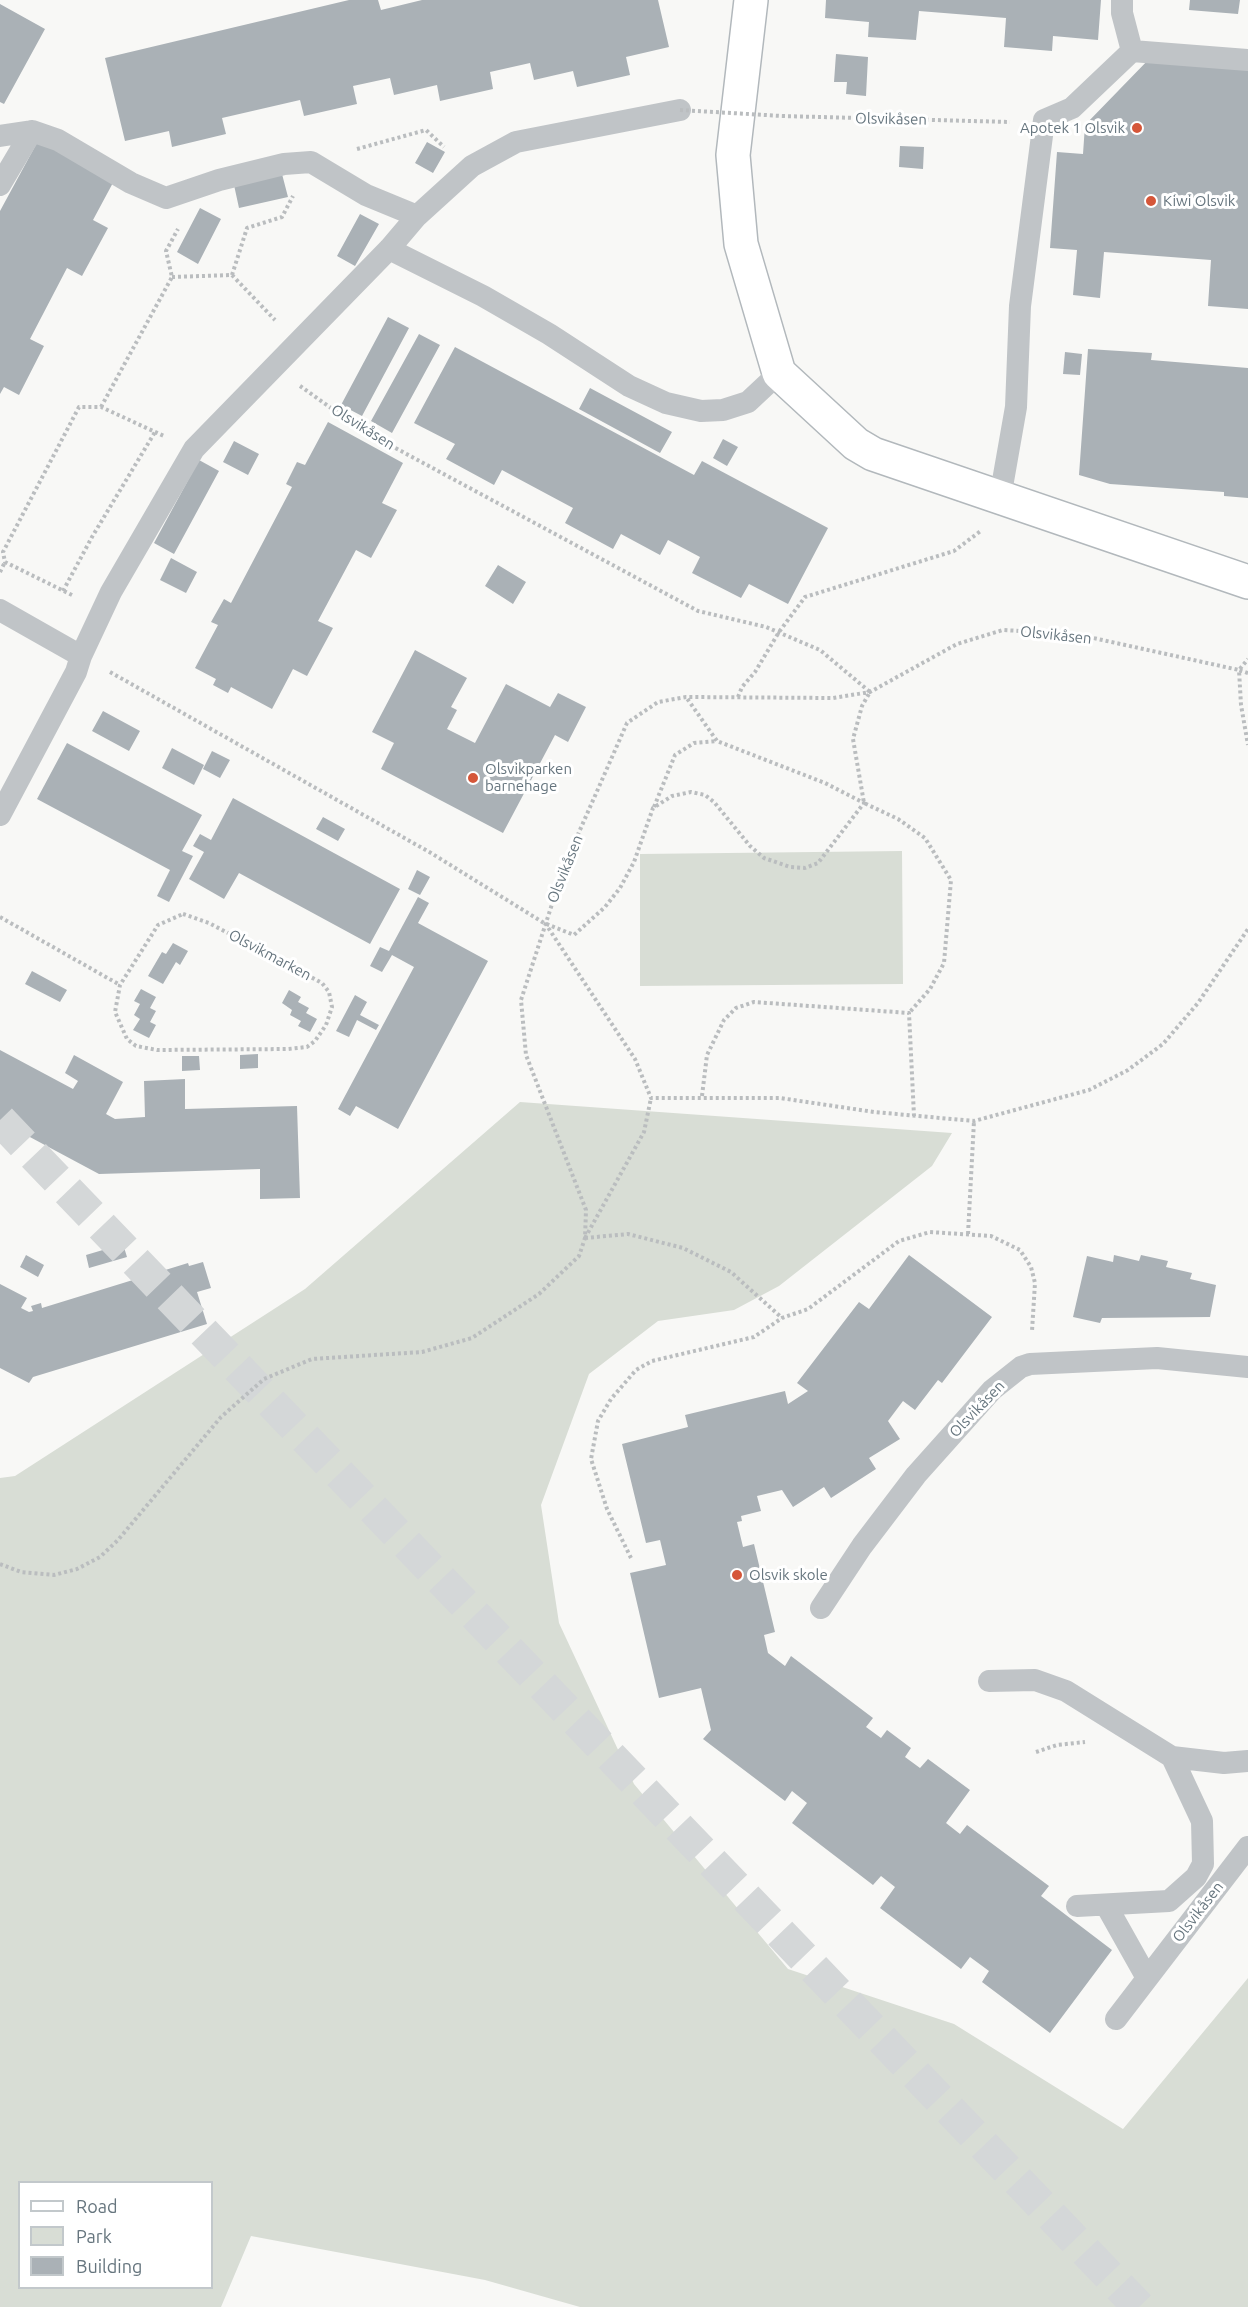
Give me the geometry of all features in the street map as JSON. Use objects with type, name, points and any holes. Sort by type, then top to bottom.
[{"type":"street","points":[[751,0],[733,155],[741,244],[779,373],[856,444],[873,454],[1248,582]]},
{"type":"lane","points":[[1122,0],[1122,13],[1132,51]]},
{"type":"lane","points":[[1000,498],[1016,407],[1020,306],[1044,120],[1072,108],[1132,51],[1248,60]]},
{"type":"lane","points":[[0,815],[76,672],[102,610],[194,448],[388,249],[417,216],[472,166],[516,142],[680,110]]},
{"type":"lane","points":[[0,136],[32,131],[58,140],[131,183],[166,198],[240,174],[284,164],[311,162],[366,195],[417,216]]},
{"type":"lane","points":[[0,185],[32,131]]},
{"type":"lane","points":[[388,249],[483,296],[549,334],[629,386],[666,403],[701,411],[723,410],[748,402],[779,373]]},
{"type":"lane","points":[[0,610],[81,656]]},
{"type":"lane","name":"Olsvikåsen","points":[[821,1608],[862,1546],[916,1476],[992,1390],[1021,1367],[1030,1364],[1157,1358],[1248,1367]]},
{"type":"lane","points":[[989,1681],[1035,1680],[1066,1691],[1172,1757],[1224,1763],[1248,1761]]},
{"type":"lane","name":"Olsvikåsen","points":[[1077,1906],[1169,1901],[1196,1877],[1203,1864],[1202,1821],[1172,1757]]},
{"type":"lane","name":"Olsvikåsen","points":[[1116,2019],[1248,1847]]},
{"type":"lane","points":[[1106,1905],[1147,1978]]},
{"type":"path","name":"Olsvikåsen","points":[[680,110],[782,116],[1028,122],[1044,120]]},
{"type":"path","points":[[232,275],[247,228],[282,218],[311,162],[426,130]]},
{"type":"path","points":[[101,407],[172,277],[165,251],[182,221],[166,198]]},
{"type":"path","points":[[172,277],[232,275],[264,308]]},
{"type":"path","name":"Olsvikåsen","points":[[273,366],[363,430],[698,611],[778,632],[820,650],[870,692]]},
{"type":"path","points":[[0,572],[5,562],[3,552],[79,407],[101,407],[194,448]]},
{"type":"path","points":[[63,591],[154,432]]},
{"type":"path","points":[[738,697],[742,687],[755,672],[778,632],[805,597],[954,551],[976,537],[988,524],[1000,498]]},
{"type":"path","points":[[5,562],[102,610]]},
{"type":"path","name":"Olsvikåsen","points":[[653,808],[634,862],[605,907],[574,935],[544,923],[566,864],[627,723],[658,702],[686,697],[834,698],[870,692],[957,644],[1003,630],[1075,634],[1248,673]]},
{"type":"path","points":[[0,1564],[21,1572],[54,1575],[77,1569],[100,1557],[118,1540],[221,1417],[264,1379],[312,1359],[422,1352],[472,1338],[539,1294],[579,1256],[585,1238],[644,1132],[651,1098],[635,1059],[544,923],[431,853],[81,656]]},
{"type":"path","points":[[1248,659],[1239,670],[1240,705],[1248,745]]},
{"type":"path","points":[[653,808],[672,796],[691,792],[705,795],[714,802],[750,846],[764,858],[790,867],[805,868],[818,862],[864,802],[853,739],[862,706],[870,692]]},
{"type":"path","points":[[686,697],[717,741]]},
{"type":"path","points":[[653,808],[675,755],[694,743],[717,741],[825,783],[898,819],[925,838],[951,880],[944,963],[930,990],[909,1013],[914,1116]]},
{"type":"path","name":"Olsvikmarken","points":[[183,914],[209,923],[322,983],[329,992],[332,1007],[326,1025],[315,1041],[307,1047],[157,1050],[136,1046],[127,1039],[118,1025],[115,1012],[120,985],[158,925],[183,914]]},
{"type":"path","points":[[0,917],[120,985]]},
{"type":"path","points":[[544,923],[521,1000],[526,1055],[586,1209],[585,1238]]},
{"type":"path","points":[[651,1098],[702,1096],[780,1098],[914,1116],[974,1121],[1089,1090],[1128,1070],[1162,1044],[1198,1004],[1248,929]]},
{"type":"path","points":[[702,1096],[707,1055],[724,1020],[736,1008],[754,1002],[909,1013]]},
{"type":"path","points":[[968,1234],[974,1121]]},
{"type":"path","points":[[631,1558],[607,1509],[591,1459],[598,1421],[611,1399],[636,1370],[652,1361],[754,1337],[782,1318],[808,1310],[899,1241],[930,1232],[991,1236],[1020,1250],[1031,1267],[1035,1283],[1030,1364]]},
{"type":"path","points":[[585,1238],[628,1234],[684,1248],[731,1272],[782,1318]]},
{"type":"green space","points":[[902,851],[903,984],[640,986],[640,854]]},
{"type":"green space","points":[[520,1102],[952,1133],[932,1166],[779,1286],[734,1310],[658,1321],[589,1374],[541,1505],[559,1623],[634,1784],[788,1969],[954,2024],[1123,2129],[1248,1978],[1248,2307],[580,2307],[485,2280],[251,2236],[221,2307],[0,2307],[0,1478],[15,1476],[305,1289]]},
{"type":"building","points":[[349,0],[378,0],[381,10],[422,0],[658,0],[669,47],[626,57],[630,75],[577,87],[573,71],[534,80],[530,63],[490,72],[493,89],[440,101],[437,85],[394,95],[390,78],[353,86],[357,104],[304,116],[300,100],[222,118],[226,134],[172,147],[169,131],[125,141],[105,58]]},
{"type":"building","points":[[826,0],[1101,0],[1098,40],[1053,36],[1052,51],[1004,47],[1006,18],[919,11],[916,40],[868,37],[869,22],[825,18]]},
{"type":"building","points":[[1190,0],[1240,0],[1238,14],[1189,10]]},
{"type":"building","points":[[0,4],[45,29],[4,104],[0,102]]},
{"type":"building","points":[[836,54],[868,57],[866,96],[846,94],[847,82],[834,82]]},
{"type":"building","name":"Kiwi Olsvik","points":[[1152,56],[1248,64],[1248,309],[1208,306],[1211,260],[1104,252],[1100,298],[1073,295],[1077,250],[1050,248],[1057,152],[1083,154],[1085,125]]},
{"type":"building","points":[[39,139],[115,179],[93,220],[108,228],[82,276],[67,268],[30,339],[44,346],[19,395],[4,387],[0,394],[0,211]]},
{"type":"building","points":[[427,142],[445,152],[433,173],[415,163]]},
{"type":"building","points":[[900,146],[924,147],[923,169],[899,167]]},
{"type":"building","points":[[282,174],[288,197],[239,208],[234,185]]},
{"type":"building","points":[[200,208],[221,219],[198,264],[177,252]]},
{"type":"building","points":[[360,214],[379,224],[355,266],[337,256]]},
{"type":"building","points":[[388,317],[409,328],[362,416],[341,405]]},
{"type":"building","points":[[419,334],[440,345],[392,433],[371,421]]},
{"type":"building","points":[[455,347],[694,475],[702,461],[828,528],[788,604],[749,584],[741,598],[692,573],[700,557],[668,540],[660,555],[621,534],[613,549],[565,523],[573,508],[502,470],[494,485],[446,459],[455,444],[414,423]]},
{"type":"building","points":[[1088,349],[1152,353],[1151,360],[1248,368],[1248,498],[1224,496],[1224,492],[1110,484],[1079,475]]},
{"type":"building","points":[[1065,352],[1082,354],[1080,375],[1063,374]]},
{"type":"building","points":[[590,388],[672,432],[660,453],[579,409]]},
{"type":"building","points":[[328,422],[403,463],[382,503],[397,510],[371,558],[356,550],[318,621],[333,628],[307,676],[293,669],[272,709],[231,687],[228,693],[213,685],[216,679],[195,668],[218,625],[211,622],[224,599],[231,603],[292,487],[286,484],[297,462],[305,465]]},
{"type":"building","points":[[723,439],[738,447],[727,466],[713,458]]},
{"type":"building","points":[[234,441],[259,454],[248,475],[223,462]]},
{"type":"building","points":[[199,460],[219,471],[174,554],[154,543]]},
{"type":"building","points":[[171,558],[197,572],[186,593],[160,580]]},
{"type":"building","points":[[498,565],[526,582],[513,604],[485,586]]},
{"type":"building","points":[[415,650],[467,678],[451,707],[457,710],[447,729],[475,743],[506,684],[550,707],[558,693],[586,707],[568,742],[555,735],[503,833],[381,769],[394,743],[372,732]]},
{"type":"building","points":[[103,711],[140,731],[129,751],[92,731]]},
{"type":"building","points":[[67,743],[202,815],[182,851],[193,856],[169,902],[157,896],[170,870],[37,799]]},
{"type":"building","points":[[172,748],[204,765],[194,785],[162,768]]},
{"type":"building","points":[[212,751],[230,760],[220,778],[203,769]]},
{"type":"building","points":[[233,798],[400,889],[370,944],[239,873],[224,899],[189,879],[204,852],[193,846],[200,834],[211,840]]},
{"type":"building","points":[[323,817],[345,829],[338,841],[316,829]]},
{"type":"building","points":[[417,870],[430,877],[420,895],[408,889]]},
{"type":"building","points":[[418,897],[429,903],[418,923],[488,961],[398,1129],[356,1106],[350,1116],[338,1109],[414,967],[392,955],[382,972],[370,966],[380,947],[389,951]]},
{"type":"building","points":[[173,943],[188,951],[180,965],[176,962],[163,984],[148,976],[162,952],[166,954]]},
{"type":"building","points":[[32,971],[67,990],[60,1002],[25,984]]},
{"type":"building","points":[[141,989],[156,997],[150,1008],[156,1011],[150,1022],[156,1025],[149,1038],[133,1030],[140,1019],[134,1015],[140,1004],[134,1001]]},
{"type":"building","points":[[289,990],[301,997],[298,1002],[309,1008],[306,1013],[317,1019],[310,1032],[298,1026],[301,1021],[290,1015],[292,1010],[282,1003]]},
{"type":"building","points":[[355,995],[367,1002],[360,1015],[379,1025],[376,1030],[357,1020],[349,1037],[336,1031]]},
{"type":"building","points":[[0,1050],[73,1089],[78,1081],[65,1073],[74,1055],[123,1082],[106,1114],[115,1119],[145,1117],[144,1081],[185,1079],[185,1109],[297,1106],[300,1198],[260,1199],[260,1169],[99,1174],[0,1121]]},
{"type":"building","points":[[258,1054],[258,1068],[240,1069],[240,1055]]},
{"type":"building","points":[[182,1056],[199,1056],[200,1070],[182,1071]]},
{"type":"building","points":[[123,1244],[127,1257],[89,1268],[86,1255]]},
{"type":"building","points":[[26,1255],[44,1265],[38,1277],[20,1267]]},
{"type":"building","points":[[909,1255],[992,1317],[942,1383],[938,1380],[915,1410],[903,1401],[888,1421],[900,1439],[869,1458],[876,1469],[831,1498],[824,1487],[793,1507],[782,1490],[757,1496],[761,1511],[741,1516],[742,1521],[737,1522],[743,1547],[754,1544],[775,1632],[764,1635],[768,1653],[785,1666],[791,1656],[873,1718],[866,1727],[881,1738],[887,1730],[911,1748],[905,1757],[920,1768],[928,1759],[970,1790],[946,1823],[960,1834],[967,1825],[1049,1886],[1041,1896],[1112,1950],[1050,2033],[982,1982],[989,1971],[970,1957],[961,1969],[880,1908],[895,1887],[881,1876],[873,1885],[792,1823],[807,1803],[792,1791],[785,1801],[703,1739],[711,1730],[701,1688],[659,1698],[630,1573],[666,1565],[660,1540],[646,1543],[622,1444],[688,1427],[685,1415],[785,1391],[788,1404],[808,1391],[797,1383],[859,1302],[869,1309]]},
{"type":"building","points":[[1114,1255],[1139,1261],[1141,1255],[1168,1261],[1166,1267],[1192,1273],[1190,1279],[1216,1285],[1210,1317],[1102,1318],[1100,1323],[1073,1317],[1087,1256],[1113,1262]]},
{"type":"building","points":[[203,1262],[211,1288],[197,1292],[207,1324],[33,1377],[29,1383],[0,1368],[0,1284],[27,1298],[21,1308],[29,1312],[33,1311],[31,1306],[41,1303],[42,1308],[188,1263],[189,1266]]},
{"type":"tunnel","points":[[0,1120],[1139,2307]]},
{"type":"place","name":"Apotek 1 Olsvik","points":[[1137,128]]},
{"type":"place","name":"Kiwi Olsvik","points":[[1151,201]]},
{"type":"place","name":"Olsvikparken barnehage","points":[[473,778]]},
{"type":"place","name":"Olsvik skole","points":[[737,1575]]}]
